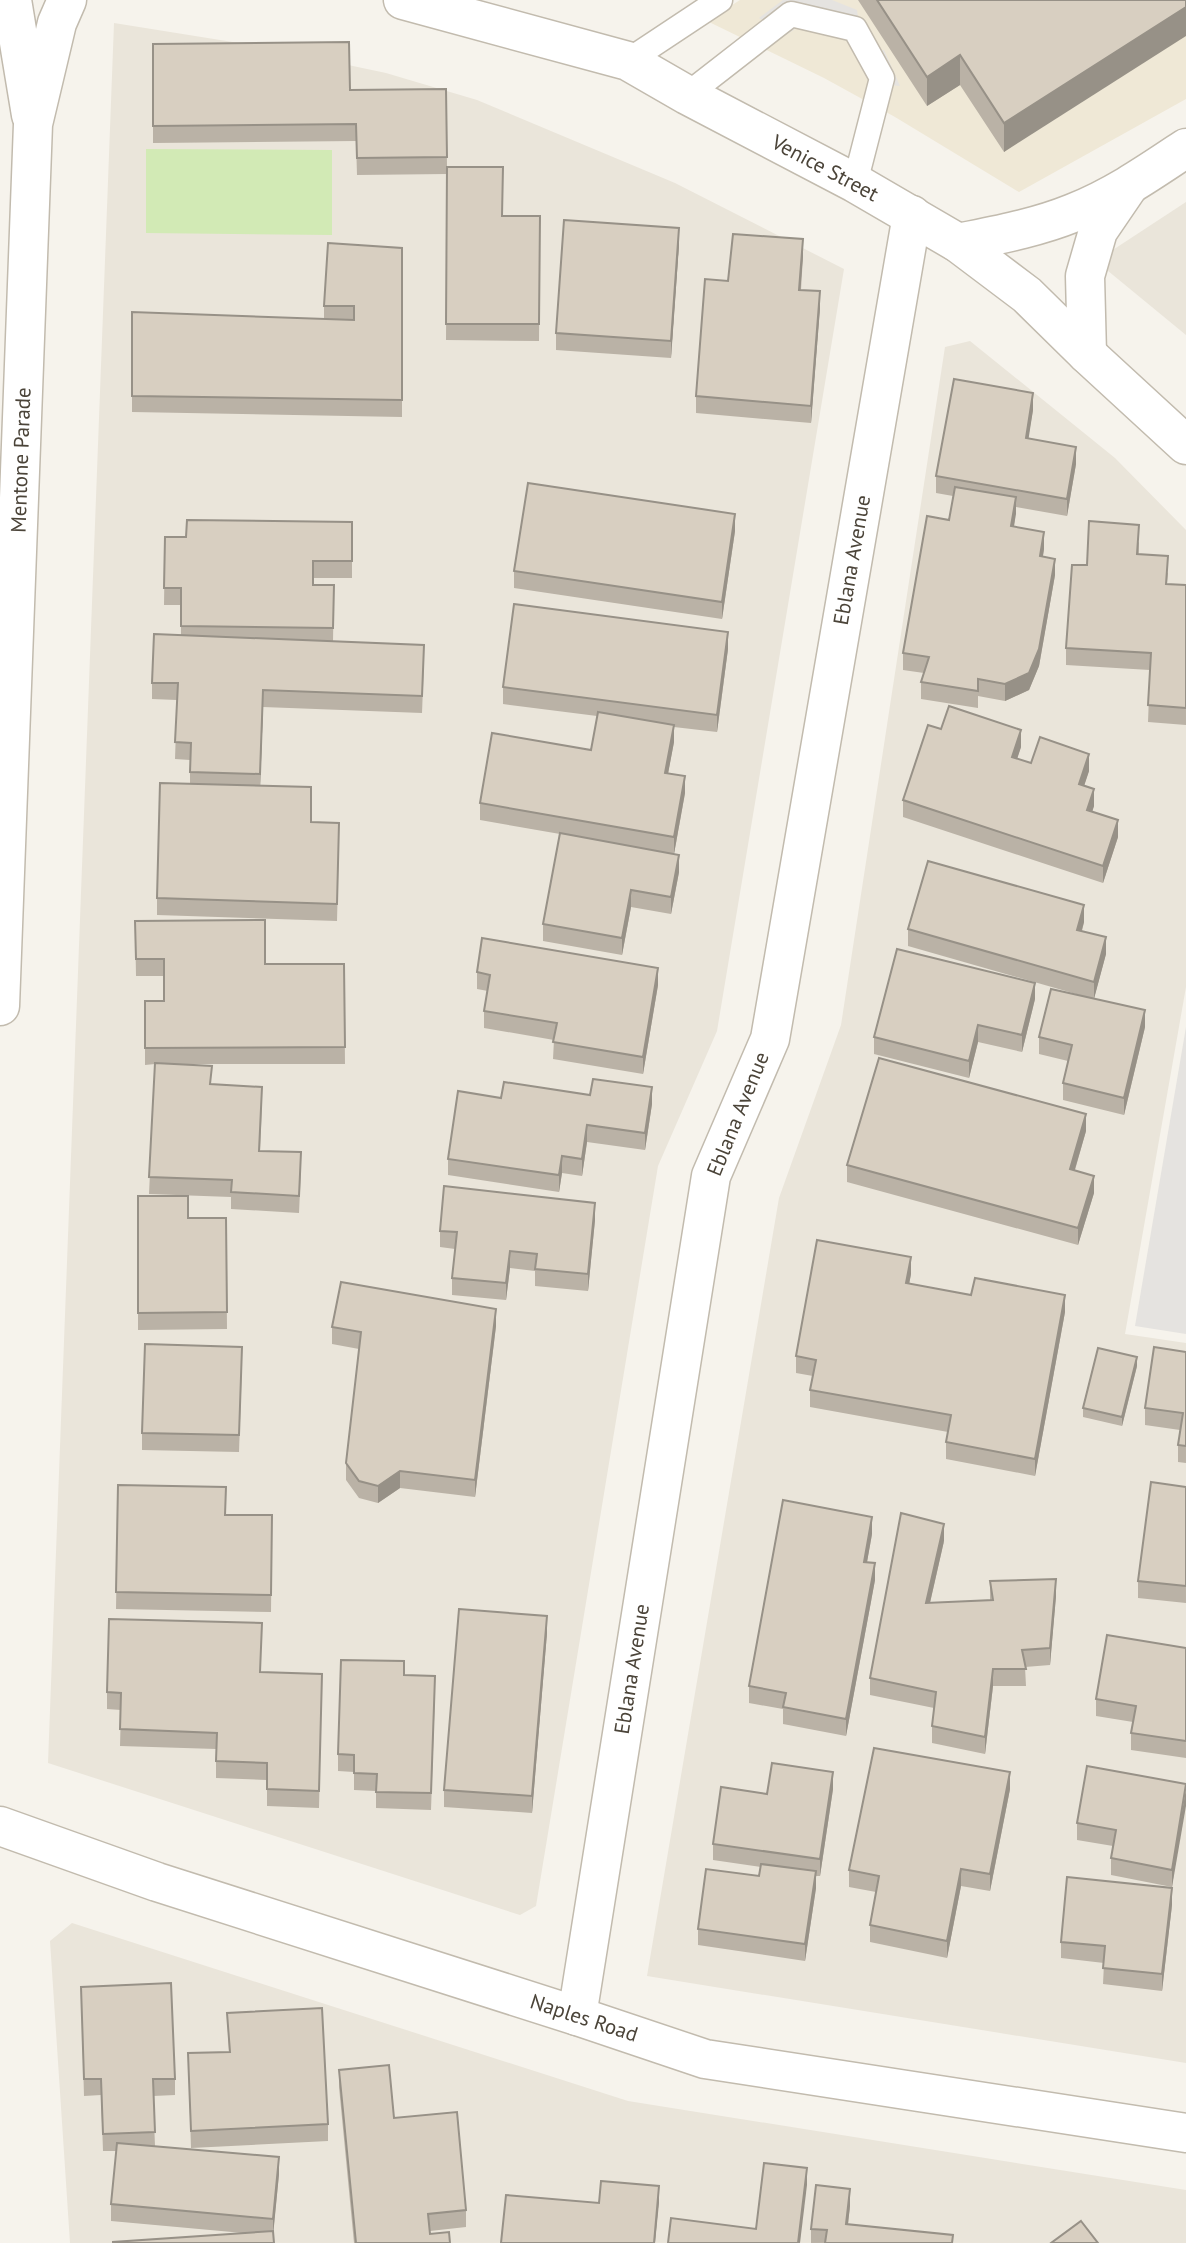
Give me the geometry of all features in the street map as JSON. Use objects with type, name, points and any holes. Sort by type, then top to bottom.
[{"type":"street","name":"Mentone Parade","points":[[12,0],[33,124]]},
{"type":"street","name":"Mentone Parade","points":[[0,1006],[6,703],[33,124],[57,23],[67,0]]},
{"type":"street","name":"Venice Street","points":[[403,0],[628,61],[912,215],[958,243],[1027,295],[1186,445]]},
{"type":"street","points":[[958,243],[1027,229],[1074,213],[1129,185],[1186,148]]},
{"type":"street","points":[[1087,354],[1085,276],[1098,231],[1129,185]]},
{"type":"street","name":"Eblana Avenue","points":[[578,2016],[711,1176],[770,1038],[912,215]]},
{"type":"street","name":"Naples Road","points":[[0,1826],[157,1882],[705,2059],[1186,2133]]},
{"type":"lane","points":[[628,61],[720,0]]},
{"type":"lane","points":[[687,95],[791,15],[855,29],[882,78],[855,183]]},
{"type":"shaded area","points":[[740,0],[1186,0],[1186,99],[1019,192],[895,117],[824,78],[707,21]]},
{"type":"shaded area","points":[[783,0],[832,0],[857,10],[860,32],[872,52],[884,50],[900,86],[869,83],[847,37],[798,27],[786,35],[759,18]]},
{"type":"shaded area","points":[[114,23],[263,47],[386,73],[477,100],[675,183],[844,269],[717,1031],[658,1166],[536,1906],[520,1915],[48,1763]]},
{"type":"shaded area","points":[[1186,202],[1186,335],[1096,261]]},
{"type":"shaded area","points":[[970,341],[1115,458],[1186,530],[1186,987],[1125,1334],[1186,1343],[1186,2063],[647,1976],[779,1198],[841,1025],[945,347]]},
{"type":"shaded area","points":[[1186,1027],[1186,1334],[1135,1326]]},
{"type":"shaded area","points":[[72,1923],[628,2101],[1186,2190],[1186,2243],[70,2243],[50,1941]]},
{"type":"green space","points":[[146,149],[332,150],[332,235],[146,233]]},
{"type":"building","points":[[877,0],[1186,0],[1186,7],[1004,123],[960,55],[927,77]]},
{"type":"building","points":[[349,42],[350,90],[446,89],[447,157],[357,158],[356,124],[153,126],[153,44]]},
{"type":"building","points":[[447,167],[503,167],[502,216],[540,216],[539,324],[446,324]]},
{"type":"building","points":[[564,220],[679,228],[671,341],[556,333]]},
{"type":"building","points":[[733,234],[803,239],[799,290],[820,291],[811,406],[696,396],[705,279],[728,281]]},
{"type":"building","points":[[328,243],[402,248],[402,400],[132,396],[132,312],[354,320],[354,306],[324,306]]},
{"type":"building","points":[[954,379],[1033,393],[1026,438],[1076,447],[1067,499],[936,476]]},
{"type":"building","points":[[528,483],[735,514],[722,602],[514,571]]},
{"type":"building","points":[[955,487],[1016,497],[1011,526],[1044,532],[1040,556],[1055,559],[1039,649],[1029,673],[1005,684],[978,679],[978,691],[921,682],[929,657],[903,653],[927,516],[949,520]]},
{"type":"building","points":[[187,520],[352,522],[352,561],[313,561],[313,585],[334,585],[333,628],[181,626],[181,588],[164,588],[165,537],[186,537]]},
{"type":"building","points":[[1089,521],[1139,525],[1137,554],[1168,556],[1166,584],[1186,585],[1186,708],[1148,705],[1151,653],[1066,648],[1072,565],[1087,565]]},
{"type":"building","points":[[514,604],[728,632],[717,715],[503,687]]},
{"type":"building","points":[[154,634],[424,645],[422,696],[263,690],[260,774],[190,772],[191,743],[175,742],[178,683],[152,683]]},
{"type":"building","points":[[949,706],[1021,730],[1012,757],[1031,763],[1040,737],[1089,754],[1079,784],[1094,789],[1087,810],[1118,820],[1103,866],[903,800],[928,725],[941,729]]},
{"type":"building","points":[[598,712],[674,725],[665,773],[685,776],[674,837],[480,803],[492,733],[591,750]]},
{"type":"building","points":[[160,783],[311,787],[311,822],[339,823],[337,904],[157,898]]},
{"type":"building","points":[[560,833],[679,855],[671,897],[631,890],[622,938],[543,924]]},
{"type":"building","points":[[928,861],[1084,905],[1077,930],[1106,937],[1094,982],[908,929]]},
{"type":"building","points":[[265,920],[265,964],[344,964],[345,1047],[145,1048],[145,1001],[164,1001],[164,959],[136,959],[135,921]]},
{"type":"building","points":[[482,938],[658,968],[643,1057],[553,1042],[557,1023],[484,1011],[490,975],[477,972]]},
{"type":"building","points":[[897,949],[1035,983],[1022,1035],[978,1025],[969,1061],[874,1037]]},
{"type":"building","points":[[1051,989],[1145,1010],[1124,1098],[1063,1083],[1072,1045],[1039,1037]]},
{"type":"building","points":[[879,1058],[1086,1114],[1070,1169],[1094,1176],[1078,1228],[847,1165]]},
{"type":"building","points":[[155,1063],[212,1066],[210,1084],[262,1087],[259,1151],[301,1152],[299,1196],[231,1192],[232,1180],[149,1177]]},
{"type":"building","points":[[593,1079],[652,1087],[645,1133],[587,1125],[582,1159],[562,1156],[559,1175],[448,1159],[458,1091],[501,1098],[504,1082],[590,1095]]},
{"type":"building","points":[[444,1186],[595,1203],[588,1274],[535,1269],[537,1254],[510,1251],[506,1283],[452,1278],[457,1232],[440,1231]]},
{"type":"building","points":[[138,1196],[188,1196],[188,1218],[226,1218],[227,1312],[138,1313]]},
{"type":"building","points":[[817,1240],[911,1257],[906,1283],[971,1295],[975,1278],[1065,1295],[1035,1459],[946,1442],[951,1415],[810,1390],[816,1360],[796,1356]]},
{"type":"building","points":[[341,1282],[496,1309],[475,1480],[400,1471],[378,1486],[359,1481],[346,1463],[361,1332],[332,1327]]},
{"type":"building","points":[[145,1344],[242,1347],[239,1435],[142,1433]]},
{"type":"building","points":[[1154,1347],[1186,1352],[1186,1446],[1178,1445],[1183,1413],[1145,1408]]},
{"type":"building","points":[[1098,1348],[1137,1357],[1122,1417],[1083,1408]]},
{"type":"building","points":[[1151,1482],[1186,1487],[1186,1586],[1138,1581]]},
{"type":"building","points":[[118,1485],[226,1487],[225,1515],[272,1515],[271,1595],[116,1592]]},
{"type":"building","points":[[783,1500],[872,1517],[864,1562],[875,1563],[846,1719],[783,1707],[786,1693],[749,1686]]},
{"type":"building","points":[[901,1513],[944,1524],[926,1603],[993,1600],[990,1581],[1056,1579],[1050,1648],[1022,1650],[1026,1669],[993,1669],[985,1737],[932,1726],[936,1692],[870,1678]]},
{"type":"building","points":[[459,1609],[547,1616],[532,1796],[444,1790]]},
{"type":"building","points":[[109,1619],[262,1623],[260,1672],[322,1674],[319,1791],[267,1789],[267,1763],[216,1761],[217,1733],[120,1729],[121,1693],[107,1692]]},
{"type":"building","points":[[1107,1635],[1186,1648],[1186,1741],[1131,1733],[1136,1706],[1096,1699]]},
{"type":"building","points":[[341,1660],[404,1661],[404,1675],[435,1676],[431,1793],[376,1792],[377,1774],[354,1773],[354,1755],[338,1754]]},
{"type":"building","points":[[874,1748],[1010,1772],[990,1874],[961,1869],[947,1941],[870,1925],[879,1876],[849,1870]]},
{"type":"building","points":[[772,1763],[833,1772],[820,1859],[713,1844],[721,1787],[767,1794]]},
{"type":"building","points":[[1087,1766],[1186,1784],[1172,1870],[1111,1858],[1116,1830],[1077,1823]]},
{"type":"building","points":[[761,1864],[816,1871],[805,1944],[698,1929],[706,1869],[759,1876]]},
{"type":"building","points":[[1067,1877],[1172,1888],[1162,1974],[1103,1968],[1105,1946],[1061,1942]]},
{"type":"building","points":[[171,1983],[175,2079],[153,2079],[155,2132],[103,2134],[101,2079],[84,2079],[81,1987]]},
{"type":"building","points":[[322,2008],[328,2124],[191,2131],[188,2053],[230,2052],[227,2013]]},
{"type":"building","points":[[389,2065],[394,2118],[457,2112],[466,2210],[428,2214],[430,2234],[449,2232],[450,2243],[356,2243],[339,2070]]},
{"type":"building","points":[[117,2143],[279,2157],[273,2219],[111,2204]]},
{"type":"building","points":[[764,2163],[807,2168],[798,2243],[668,2243],[671,2218],[756,2229]]},
{"type":"building","points":[[601,2181],[659,2186],[654,2243],[501,2243],[506,2195],[599,2203]]},
{"type":"building","points":[[816,2185],[850,2189],[846,2224],[953,2235],[952,2243],[825,2243],[827,2230],[811,2229]]},
{"type":"building","points":[[1081,2221],[1098,2243],[1051,2243]]},
{"type":"building","points":[[273,2231],[274,2243],[113,2243],[113,2242]]}]
